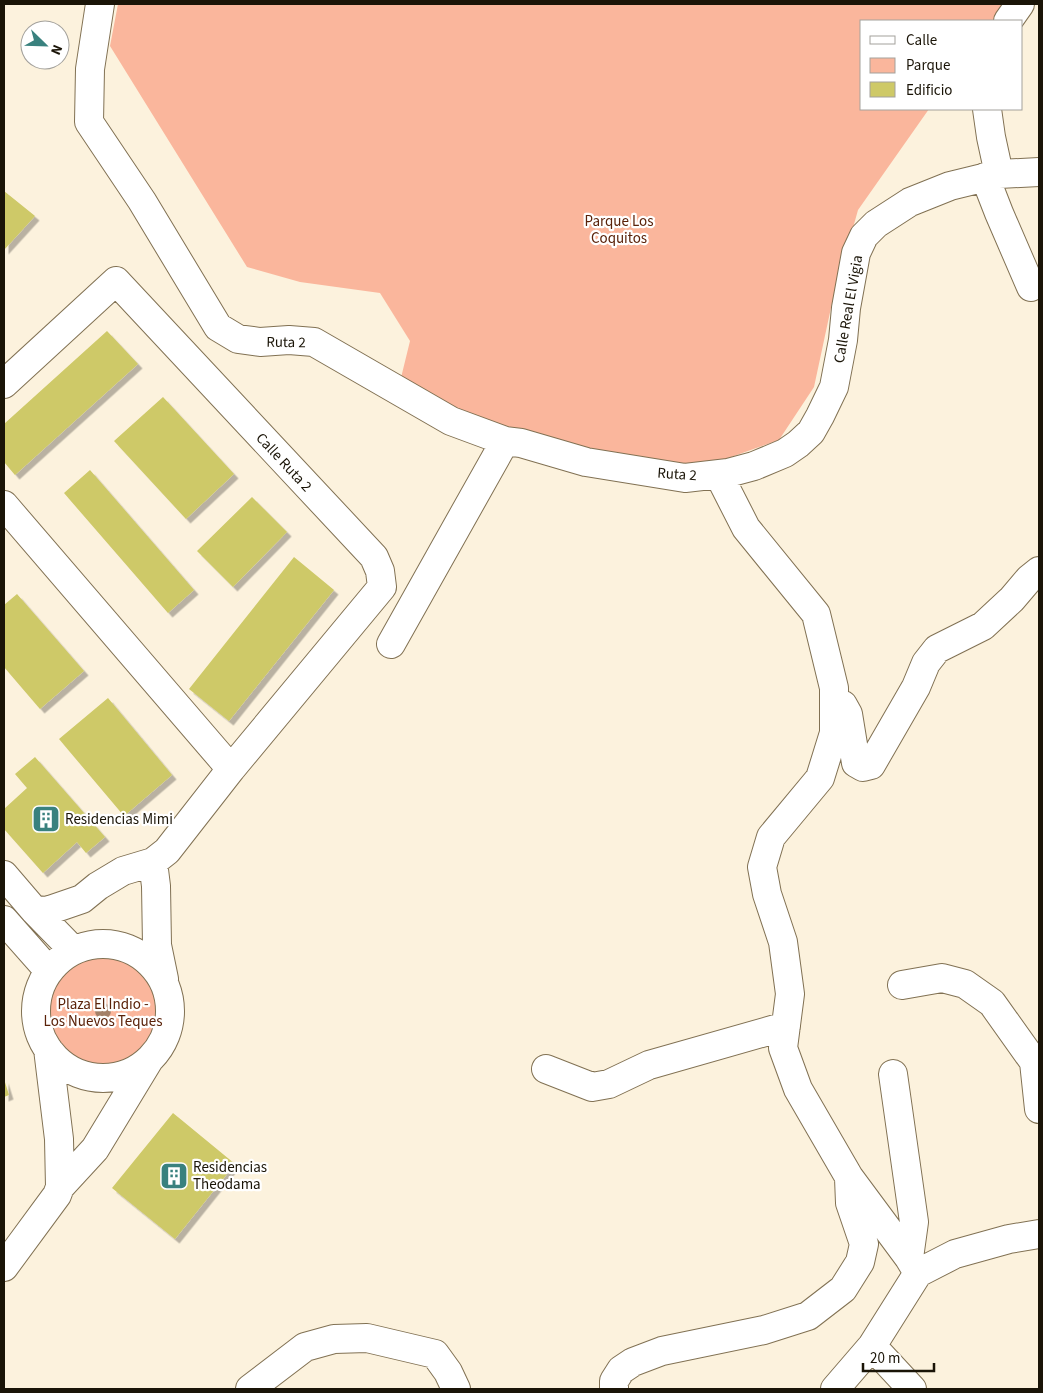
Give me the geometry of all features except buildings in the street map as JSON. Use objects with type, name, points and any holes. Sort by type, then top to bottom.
[{"type":"street","name":"Ruta 2","points":[[100,4],[90,69],[89,122],[142,202],[218,327],[238,339],[260,342],[289,340],[314,342],[451,421],[506,441],[520,443],[586,462],[645,472],[685,478],[720,475]]},
{"type":"street","points":[[1009,20],[1020,4]]},
{"type":"street","points":[[987,110],[991,138],[992,175],[999,213],[1031,287]]},
{"type":"street","name":"Calle Real El Vigia","points":[[720,475],[754,466],[785,453],[811,432],[834,387],[856,253],[864,236],[876,224],[910,202],[950,186],[992,175],[1039,172]]},
{"type":"street","name":"Calle Ruta 2","points":[[4,384],[116,282],[374,557],[380,571],[382,587],[160,856]]},
{"type":"street","points":[[391,644],[506,441]]},
{"type":"street","points":[[720,475],[746,528],[816,614],[834,688],[834,733],[820,778],[771,837],[762,867],[767,894],[783,942],[790,994],[783,1048],[798,1089],[849,1177],[913,1266]]},
{"type":"street","points":[[4,505],[232,770]]},
{"type":"street","points":[[834,688],[848,714],[856,763],[864,767],[871,765],[916,687],[926,663],[937,649],[983,626],[1039,570]]},
{"type":"street","points":[[34,910],[47,911],[82,899],[98,886],[123,871],[160,856],[156,886],[157,945],[169,1002],[168,1023],[161,1043],[149,1059],[131,1071],[120,1076],[108,1078],[90,1077],[74,1071],[60,1062],[48,1049],[40,1034],[36,1012],[39,991],[49,971],[60,959],[74,950],[94,944],[115,944],[135,951],[151,964],[164,981],[169,1002]]},
{"type":"street","points":[[4,875],[34,910],[74,950]]},
{"type":"street","points":[[4,920],[49,971]]},
{"type":"street","points":[[902,985],[942,978],[965,984],[992,1003],[1034,1062],[1039,1109]]},
{"type":"street","points":[[546,1069],[592,1087],[609,1084],[649,1066],[786,1026]]},
{"type":"street","points":[[4,1268],[58,1195],[60,1187],[60,1139],[48,1049]]},
{"type":"street","points":[[60,1187],[95,1149],[152,1055]]},
{"type":"street","points":[[835,1389],[872,1346],[913,1266],[914,1222],[893,1074]]},
{"type":"street","points":[[614,1389],[614,1381],[620,1370],[633,1362],[662,1351],[764,1330],[808,1316],[843,1289],[860,1262],[864,1244],[850,1203],[849,1177]]},
{"type":"street","points":[[913,1266],[1009,1239],[1039,1234]]},
{"type":"street","points":[[250,1389],[305,1347],[334,1339],[367,1338],[435,1354],[448,1372],[456,1389]]},
{"type":"street","points":[[872,1346],[912,1389]]},
{"type":"green space","name":"Parque Los Coquitos","points":[[118,4],[1006,4],[993,20],[860,20],[860,110],[928,110],[858,210],[832,303],[814,387],[779,440],[692,471],[478,427],[398,390],[410,341],[380,293],[300,282],[247,267],[110,46]]},
{"type":"green space","name":"Plaza El Indio - Los Nuevos Teques","points":[[91,948],[122,951],[146,964],[159,981],[167,1001],[167,1022],[163,1036],[146,1061],[124,1074],[99,1077],[75,1071],[55,1057],[42,1036],[37,1011],[46,982],[55,969],[73,950]]},
{"type":"place","name":"Residencias Mimi","points":[[46,819]]},
{"type":"place","name":"Residencias Theodama","points":[[174,1176]]}]
